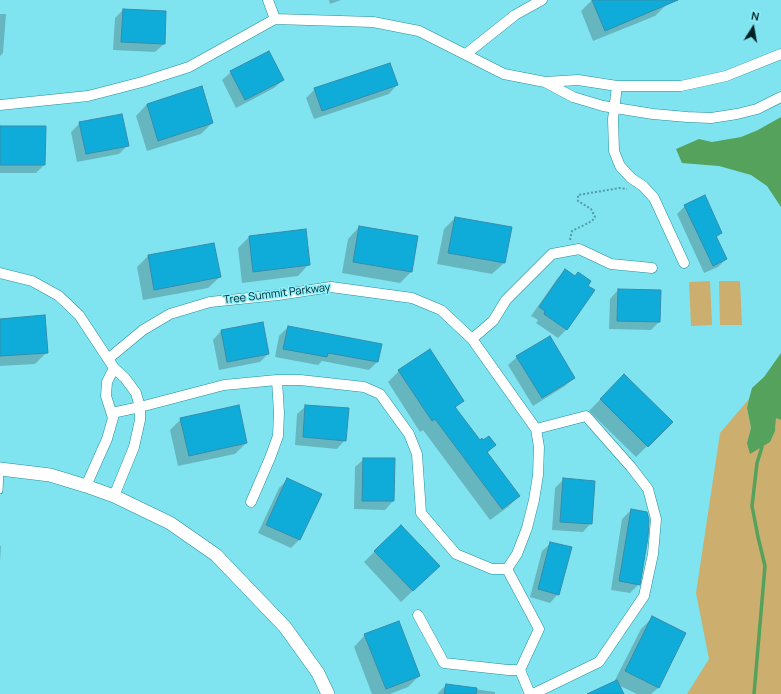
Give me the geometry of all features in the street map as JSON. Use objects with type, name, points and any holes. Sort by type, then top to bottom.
[{"type":"street","points":[[268,0],[275,19]]},
{"type":"street","points":[[466,54],[515,16],[542,0]]},
{"type":"street","points":[[0,105],[88,96],[142,82],[189,66],[275,19],[373,22],[419,31],[504,74],[545,82],[578,80],[617,86],[681,86],[726,76],[781,54]]},
{"type":"street","points":[[545,82],[573,97],[614,108],[653,114],[711,118],[757,109],[781,97]]},
{"type":"street","points":[[617,86],[613,118],[614,151],[620,166],[630,178],[654,198],[684,263]]},
{"type":"street","points":[[472,339],[493,321],[506,300],[552,254],[579,249],[611,264],[652,268]]},
{"type":"street","points":[[0,273],[32,281],[60,296],[79,315],[114,368],[125,378],[136,393],[140,407],[140,420],[134,447],[114,496]]},
{"type":"street","name":"Tree Summit Parkway","points":[[108,359],[143,330],[170,314],[210,302],[278,295],[331,287],[412,298],[441,310],[472,339],[536,429],[539,447],[538,475],[534,500],[527,528],[517,554],[507,569]]},
{"type":"street","points":[[86,486],[107,439],[113,418],[106,396],[107,382],[114,368]]},
{"type":"street","points":[[112,413],[224,385],[277,380],[300,380],[364,387],[380,394],[409,434],[417,454],[421,513],[456,554],[492,569],[507,569],[539,629],[520,670],[530,694]]},
{"type":"street","points":[[251,502],[278,436],[277,380]]},
{"type":"street","points":[[533,694],[599,662],[644,596],[653,554],[656,519],[648,489],[631,467],[586,416],[536,429]]},
{"type":"street","points":[[1,469],[50,475],[86,486],[114,496],[170,523],[216,555],[285,627],[318,673],[328,694]]},
{"type":"street","points":[[418,615],[444,663],[520,670]]},
{"type":"lane","points":[[0,491],[1,469]]},
{"type":"path","points":[[568,251],[572,231],[592,221],[595,217],[591,209],[578,200],[578,195],[620,188],[634,191],[646,190]]},
{"type":"shaded area","points":[[781,117],[781,207],[767,186],[751,175],[719,166],[682,163],[676,149],[699,139],[712,142],[741,137],[758,130]]},
{"type":"shaded area","points":[[710,281],[712,325],[691,326],[689,282]]},
{"type":"shaded area","points":[[719,281],[740,281],[742,325],[720,325]]},
{"type":"shaded area","points":[[781,353],[781,420],[776,418],[775,431],[770,442],[750,454],[747,443],[751,428],[747,408],[752,388],[764,377]]},
{"type":"shaded area","points":[[749,399],[747,408],[751,428],[747,443],[775,431],[776,418],[781,420],[781,694],[687,694],[709,659],[696,593],[720,433]]},
{"type":"building","points":[[592,0],[678,0],[605,31]]},
{"type":"building","points":[[123,9],[166,11],[165,44],[121,42]]},
{"type":"building","points":[[269,51],[284,80],[245,100],[230,71]]},
{"type":"building","points":[[390,63],[398,85],[322,111],[314,88]]},
{"type":"building","points":[[202,86],[213,123],[158,141],[147,104]]},
{"type":"building","points":[[122,114],[129,146],[86,154],[79,122]]},
{"type":"building","points":[[0,126],[46,126],[45,165],[0,165]]},
{"type":"building","points":[[705,195],[722,233],[716,236],[727,259],[713,266],[684,205]]},
{"type":"building","points":[[455,217],[512,227],[505,263],[448,253]]},
{"type":"building","points":[[359,226],[418,236],[412,272],[353,262]]},
{"type":"building","points":[[306,229],[310,265],[253,272],[249,236]]},
{"type":"building","points":[[214,243],[221,277],[154,290],[148,255]]},
{"type":"building","points":[[565,269],[575,276],[578,272],[591,281],[588,286],[595,290],[567,330],[544,314],[545,311],[539,307]]},
{"type":"building","points":[[618,289],[661,290],[660,322],[617,321]]},
{"type":"building","points":[[45,315],[48,353],[0,356],[0,319]]},
{"type":"building","points":[[263,322],[269,354],[227,362],[221,330]]},
{"type":"building","points":[[288,326],[382,344],[378,362],[328,353],[327,357],[283,349]]},
{"type":"building","points":[[550,336],[575,378],[542,398],[516,356]]},
{"type":"building","points":[[430,349],[464,401],[455,407],[480,440],[482,438],[483,440],[489,436],[496,445],[487,452],[520,496],[502,509],[435,419],[432,421],[398,370]]},
{"type":"building","points":[[624,374],[673,422],[648,447],[600,399]]},
{"type":"building","points":[[239,405],[247,443],[189,456],[180,418]]},
{"type":"building","points":[[305,405],[349,408],[346,441],[303,437]]},
{"type":"building","points":[[363,458],[395,458],[394,501],[362,501]]},
{"type":"building","points":[[287,478],[322,494],[300,540],[266,525]]},
{"type":"building","points":[[563,478],[595,481],[592,524],[560,522]]},
{"type":"building","points":[[631,509],[647,512],[649,520],[648,537],[640,585],[619,581]]},
{"type":"building","points":[[401,525],[440,566],[413,591],[374,551]]},
{"type":"building","points":[[550,542],[572,547],[559,595],[538,589]]},
{"type":"building","points":[[652,616],[686,633],[659,688],[625,671]]},
{"type":"building","points":[[399,621],[420,676],[386,689],[364,634]]},
{"type":"building","points":[[617,680],[624,694],[587,694]]},
{"type":"building","points":[[446,684],[477,688],[476,694],[444,694]]},
{"type":"waterway","points":[[754,694],[765,566],[752,506],[757,463],[762,447]]}]
